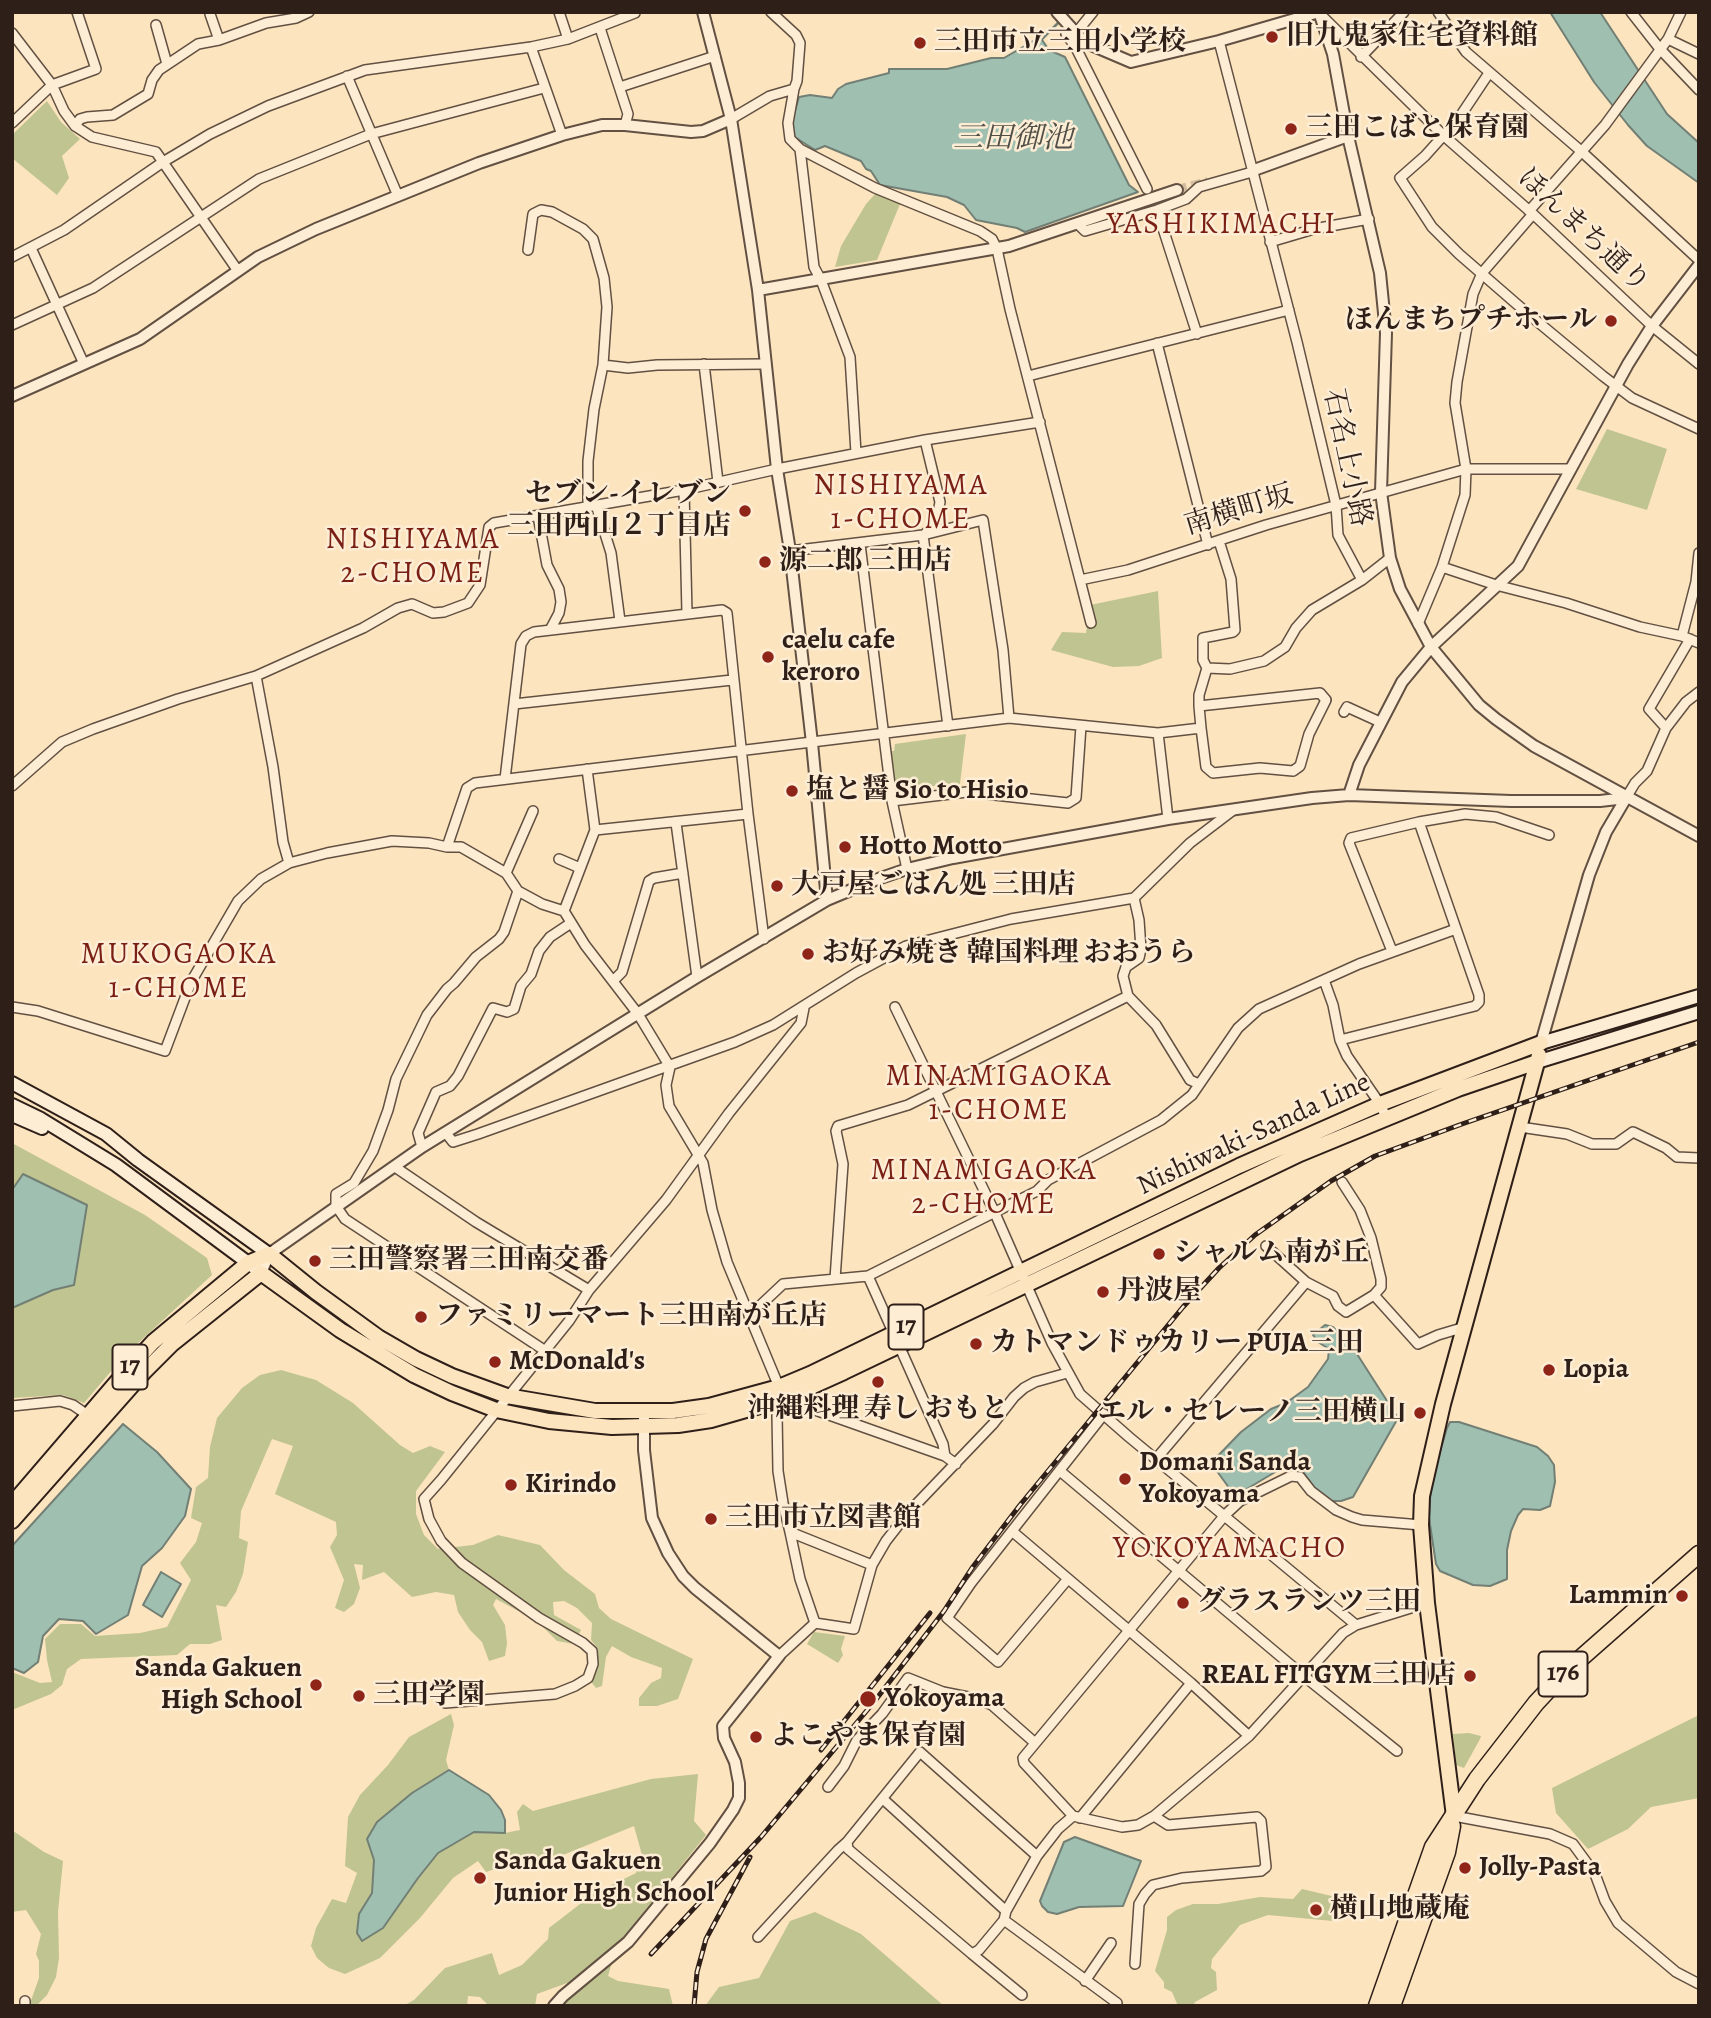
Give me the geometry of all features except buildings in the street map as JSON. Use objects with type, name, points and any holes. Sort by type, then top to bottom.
[{"type":"highway","name":"176","points":[[1377,2006],[1433,1846],[1477,1779],[1536,1703],[1564,1673],[1699,1554]]},
{"type":"highway","name":"176","points":[[1392,2006],[1447,1852],[1454,1816]]},
{"type":"main road","points":[[1454,1816],[1427,1603],[1421,1525],[1426,1473],[1541,1043],[1699,996]]},
{"type":"main road","points":[[1537,1062],[1699,1012]]},
{"type":"main road","name":"Nishiwaki-Sanda Line","points":[[261,1273],[340,1330],[414,1375],[496,1410],[579,1424],[644,1427],[711,1420],[782,1393],[896,1339],[1022,1271],[1239,1166],[1383,1110],[1541,1043]]},
{"type":"main road","name":"Nishiwaki-Sanda Line","points":[[896,1339],[1028,1285],[1300,1154],[1383,1110],[1458,1089],[1537,1062]]},
{"type":"main road","points":[[12,1083],[106,1134],[269,1254]]},
{"type":"main road","points":[[12,1105],[41,1119],[116,1165],[261,1273]]},
{"type":"main road","points":[[12,1115],[82,1143]]},
{"type":"main road","name":"Nishiwaki-Sanda Line","points":[[269,1254],[379,1337],[452,1376],[507,1396],[594,1411],[644,1412],[673,1411],[782,1393]]},
{"type":"main road","name":"17","points":[[12,1504],[153,1342],[248,1263],[269,1254]]},
{"type":"main road","name":"17","points":[[12,1521],[144,1372],[181,1337],[261,1273]]},
{"type":"main road","points":[[1448,1781],[1466,1782],[1502,1747]]},
{"type":"main road","points":[[1433,1846],[1448,1781]]},
{"type":"street","points":[[12,123],[52,85],[96,69],[77,12]]},
{"type":"street","points":[[263,12],[266,23]]},
{"type":"street","points":[[75,126],[80,119],[113,115],[148,94],[152,80],[159,70],[198,44],[219,40],[266,23],[296,18],[309,12]]},
{"type":"street","points":[[559,12],[568,39]]},
{"type":"street","points":[[703,12],[731,119],[758,290],[777,469],[790,551],[813,743],[827,900]]},
{"type":"street","points":[[771,12],[796,35],[800,43],[797,81],[788,123],[790,139],[800,149],[875,188],[980,231],[992,239],[997,249],[1091,623]]},
{"type":"street","points":[[1065,22],[1093,12]]},
{"type":"street","points":[[1065,22],[1084,42],[1131,62],[1219,41],[1319,12],[1333,54],[1348,136],[1380,273],[1386,333],[1381,492],[1390,558],[1400,589],[1431,647],[1479,705],[1534,746],[1699,836]]},
{"type":"street","name":"ほんまち通り","points":[[1319,12],[1361,57],[1443,135],[1531,212],[1652,326],[1699,364]]},
{"type":"street","points":[[1361,57],[1404,12]]},
{"type":"street","points":[[1349,795],[1359,765],[1402,682],[1431,647],[1518,566],[1615,386],[1652,326],[1699,262],[1581,151],[1466,52],[1438,12]]},
{"type":"street","points":[[1631,12],[1658,50],[1699,90]]},
{"type":"street","points":[[1418,624],[1442,567],[1465,495],[1466,469],[1455,403],[1473,294],[1482,273],[1581,151],[1608,122],[1668,39],[1681,12]]},
{"type":"street","points":[[12,257],[64,230],[163,162],[210,134],[268,106],[365,70],[531,47],[568,39],[636,13]]},
{"type":"street","points":[[210,14],[219,40]]},
{"type":"street","points":[[1065,22],[1066,34],[1075,46],[1147,189]]},
{"type":"street","points":[[156,25],[167,64]]},
{"type":"street","points":[[600,28],[628,114],[625,125]]},
{"type":"street","points":[[12,33],[52,85],[64,111],[75,126],[92,137],[156,152],[237,271]]},
{"type":"street","points":[[1668,39],[1699,54]]},
{"type":"street","name":"石名上小路","points":[[1219,41],[1297,342],[1336,505],[1340,542],[1362,580]]},
{"type":"street","points":[[531,47],[562,135]]},
{"type":"street","points":[[620,87],[715,56]]},
{"type":"street","points":[[1489,73],[1460,118],[1425,156],[1400,177],[1432,227],[1615,386],[1699,429]]},
{"type":"street","points":[[347,76],[398,196]]},
{"type":"street","points":[[12,325],[93,288],[259,179],[371,134],[544,88]]},
{"type":"street","points":[[12,396],[139,339],[258,257],[479,163],[562,135],[602,125],[703,131],[731,119],[770,96],[794,89]]},
{"type":"street","points":[[1077,224],[1084,231],[1157,211],[1186,199],[1199,187],[1348,136]]},
{"type":"street","points":[[800,149],[814,267],[850,357],[856,453]]},
{"type":"street","points":[[758,290],[997,249],[1177,190]]},
{"type":"street","points":[[528,250],[533,214],[541,210],[552,212],[583,229],[593,239],[604,278],[607,307],[603,365],[592,422],[588,470],[592,506],[611,553],[620,621]]},
{"type":"street","points":[[1157,211],[1197,334]]},
{"type":"street","points":[[1270,242],[1314,229],[1369,219]]},
{"type":"street","points":[[32,248],[84,364]]},
{"type":"street","points":[[1028,376],[1289,310]]},
{"type":"street","points":[[1157,343],[1208,545]]},
{"type":"street","points":[[603,365],[628,368],[704,363],[765,363]]},
{"type":"street","points":[[704,363],[718,482]]},
{"type":"street","points":[[12,786],[62,742],[178,699],[257,676],[351,634],[398,608],[412,604],[433,613],[468,603],[480,585],[489,527],[494,523],[684,490],[925,440],[1040,422]]},
{"type":"street","points":[[923,535],[936,523],[940,502],[925,440]]},
{"type":"street","name":"南横町坂","points":[[1080,580],[1128,569],[1266,525],[1466,469],[1571,470]]},
{"type":"street","points":[[684,490],[687,613]]},
{"type":"street","points":[[538,516],[547,565],[559,589],[561,602],[559,613],[550,630]]},
{"type":"street","points":[[790,551],[923,535],[984,520],[1003,650],[1009,718]]},
{"type":"street","points":[[923,535],[948,726]]},
{"type":"street","points":[[1199,706],[1320,693],[1326,700],[1309,734],[1300,766],[1293,771],[1260,768],[1213,773],[1206,767],[1199,706],[1199,695],[1207,668],[1203,660],[1203,638],[1235,630],[1231,579],[1219,541]]},
{"type":"street","points":[[860,544],[892,801],[907,869]]},
{"type":"street","points":[[1666,728],[1649,709],[1690,639],[1699,553]]},
{"type":"street","points":[[1207,668],[1230,669],[1264,661],[1285,647],[1296,628],[1312,610],[1362,580],[1390,558]]},
{"type":"street","points":[[1442,567],[1496,585],[1566,603],[1630,625],[1690,639]]},
{"type":"street","points":[[505,779],[521,644],[526,636],[534,632],[687,613],[722,610],[727,613],[732,680],[764,939]]},
{"type":"street","points":[[257,676],[283,842],[289,863]]},
{"type":"street","points":[[513,704],[732,680]]},
{"type":"street","points":[[1541,1043],[1589,875],[1606,832],[1635,783],[1647,771],[1666,728],[1686,702],[1699,692]]},
{"type":"street","points":[[1344,712],[1347,707],[1380,722]]},
{"type":"street","points":[[447,847],[467,788],[475,783],[1009,718],[1158,733],[1201,728]]},
{"type":"street","points":[[892,801],[967,792],[1068,803],[1076,798],[1081,726]]},
{"type":"street","points":[[1158,733],[1168,819]]},
{"type":"street","points":[[564,911],[595,830],[587,769]]},
{"type":"street","points":[[261,1273],[269,1254],[422,1147],[827,900],[907,869],[953,858],[1168,819],[1312,798],[1349,795],[1600,802],[1626,798]]},
{"type":"street","points":[[506,873],[533,811]]},
{"type":"street","points":[[446,1133],[453,1142],[735,1042],[804,1008],[856,973],[906,946],[1011,919],[1134,898],[1190,843],[1232,811]]},
{"type":"street","points":[[595,830],[748,814]]},
{"type":"street","points":[[1392,951],[1349,843],[1351,838],[1450,816],[1481,815],[1549,835]]},
{"type":"street","points":[[1340,1040],[1475,1006],[1479,1002],[1479,995],[1419,822]]},
{"type":"street","points":[[676,823],[697,977]]},
{"type":"street","points":[[12,1007],[38,1011],[165,1051],[191,982],[238,901],[261,879],[289,863],[327,852],[392,841],[461,848],[506,873],[518,891],[542,904],[564,911],[638,1014],[670,1067],[666,1085],[669,1106],[698,1153],[727,1262],[782,1393],[776,1415],[778,1471],[800,1579],[814,1623]]},
{"type":"street","points":[[559,859],[580,868]]},
{"type":"street","points":[[613,981],[622,972],[649,881],[683,873]]},
{"type":"street","points":[[518,891],[499,939],[476,957],[427,1015],[396,1079],[373,1151],[354,1183],[336,1194],[336,1206],[345,1219],[544,1350]]},
{"type":"street","points":[[1134,898],[1141,950],[1139,958],[1126,967],[1123,976],[1128,996],[1156,1025],[1190,1080],[1199,1084]]},
{"type":"street","points":[[422,1147],[418,1133],[436,1092],[450,1086],[458,1076],[493,1008],[507,1012],[513,1009],[521,986],[531,974],[539,951],[550,937],[571,923]]},
{"type":"street","points":[[749,1316],[783,1284],[868,1276],[1037,1191],[1048,1180],[1161,1121],[1192,1095],[1238,1028],[1259,1009],[1392,951],[1456,929]]},
{"type":"street","points":[[1324,980],[1347,1056],[1383,1110]]},
{"type":"street","points":[[835,1279],[843,1164],[836,1131],[838,1126],[908,1105],[1128,996]]},
{"type":"street","points":[[895,1007],[994,1211],[1067,1373],[1080,1394],[1356,1625]]},
{"type":"street","points":[[445,1703],[555,1694],[588,1678],[593,1664],[592,1651],[539,1618],[462,1563],[441,1541],[429,1519],[424,1499],[569,1321],[589,1290],[666,1200],[698,1153],[801,1024],[804,1008]]},
{"type":"street","points":[[1520,1127],[1567,1134],[1592,1144],[1616,1144],[1633,1132],[1666,1147],[1677,1157],[1699,1158]]},
{"type":"street","points":[[396,1167],[488,1229],[589,1290]]},
{"type":"street","points":[[1266,1246],[1306,1282],[1333,1296],[1338,1306],[1346,1312],[1374,1295],[1381,1287],[1381,1279],[1371,1238],[1360,1210],[1342,1182]]},
{"type":"street","points":[[868,1276],[943,1444],[945,1456]]},
{"type":"street","points":[[1156,1459],[1306,1282]]},
{"type":"street","points":[[1374,1295],[1418,1344],[1465,1327]]},
{"type":"street","points":[[814,1623],[853,1629],[872,1565],[907,1514],[1024,1388],[1067,1373]]},
{"type":"street","points":[[782,1393],[945,1456],[956,1464]]},
{"type":"street","points":[[12,1406],[60,1401],[73,1405],[89,1416]]},
{"type":"street","points":[[644,1412],[644,1450],[652,1518],[668,1553],[683,1576],[695,1588],[779,1656]]},
{"type":"street","points":[[1067,1580],[998,1662],[947,1618],[971,1583],[1104,1414]]},
{"type":"street","points":[[1060,1471],[1396,1751]]},
{"type":"street","points":[[1421,1525],[1352,1517],[1336,1510],[1311,1491],[1300,1477],[1291,1476],[1240,1501],[1225,1515],[1039,1741],[1034,1742],[1023,1758],[1024,1763],[1077,1817],[1122,1827],[1138,1825],[1154,1816],[1249,1736],[1343,1633],[1356,1625],[1427,1603]]},
{"type":"street","points":[[790,1532],[872,1565]]},
{"type":"street","points":[[1013,1532],[1191,1683],[1249,1736]]},
{"type":"street","points":[[554,2006],[628,1942],[710,1843],[733,1810],[739,1798],[739,1783],[735,1762],[724,1738],[723,1726],[779,1656],[814,1623]]},
{"type":"street","points":[[828,1787],[844,1766],[857,1740],[882,1714],[908,1678],[943,1692],[978,1699],[992,1705],[1034,1742]]},
{"type":"street","points":[[972,1954],[979,1950],[1005,1915],[1037,1856],[1058,1829],[1077,1817],[1191,1683]]},
{"type":"street","points":[[758,1937],[847,1842],[920,1752],[1037,1856]]},
{"type":"street","points":[[883,1799],[1005,1915],[1085,1981],[1117,2003]]},
{"type":"street","points":[[1135,1964],[1139,1905],[1153,1885],[1182,1878],[1261,1871],[1266,1867],[1261,1821],[1257,1817],[1168,1825],[1154,1816]]},
{"type":"street","points":[[1454,1816],[1550,1834],[1573,1844],[1595,1874],[1605,1901],[1618,1923],[1676,1972],[1699,1984]]},
{"type":"street","points":[[847,1842],[848,1849],[857,1857],[1022,1995]]},
{"type":"street","points":[[1085,1981],[1111,1943]]},
{"type":"green space","points":[[47,101],[61,122],[80,139],[62,156],[69,178],[57,195],[12,158],[12,135]]},
{"type":"green space","points":[[876,193],[900,204],[877,260],[835,267],[841,246],[866,204]]},
{"type":"green space","points":[[1607,429],[1667,449],[1647,510],[1576,489]]},
{"type":"green space","points":[[1158,591],[1162,658],[1139,666],[1113,667],[1051,650],[1062,632],[1086,633],[1090,605]]},
{"type":"green space","points":[[966,734],[960,784],[895,789],[889,751],[894,751],[895,744]]},
{"type":"green space","points":[[12,1143],[145,1215],[207,1258],[212,1275],[124,1356],[84,1403],[63,1395],[12,1398]]},
{"type":"green space","points":[[281,1370],[316,1380],[353,1403],[400,1445],[413,1453],[430,1446],[445,1452],[416,1491],[416,1514],[424,1535],[438,1549],[473,1545],[498,1535],[540,1545],[564,1570],[595,1594],[599,1608],[611,1619],[693,1659],[678,1699],[657,1706],[639,1706],[639,1698],[651,1683],[661,1678],[662,1668],[631,1657],[612,1646],[606,1657],[602,1686],[596,1688],[592,1683],[598,1653],[591,1640],[592,1623],[577,1608],[564,1601],[553,1602],[554,1615],[581,1630],[574,1644],[557,1641],[537,1621],[496,1599],[493,1605],[505,1625],[507,1643],[505,1656],[489,1661],[482,1642],[458,1612],[454,1595],[436,1592],[412,1597],[384,1572],[362,1580],[363,1565],[354,1564],[360,1588],[354,1604],[344,1612],[335,1608],[344,1580],[330,1547],[337,1535],[336,1522],[275,1494],[293,1446],[272,1439],[241,1511],[239,1538],[248,1542],[243,1574],[226,1607],[216,1605],[222,1640],[210,1644],[190,1644],[177,1655],[81,1659],[67,1669],[62,1685],[51,1694],[12,1710],[12,1672],[40,1683],[52,1682],[45,1639],[60,1624],[81,1624],[95,1636],[140,1633],[167,1627],[191,1580],[180,1563],[196,1542],[202,1523],[191,1518],[196,1487],[208,1478],[210,1447],[217,1418],[242,1388],[260,1375]]},
{"type":"green space","points":[[814,1632],[845,1636],[841,1649],[843,1655],[838,1663],[807,1644]]},
{"type":"green space","points":[[451,1714],[454,1725],[446,1760],[449,1770],[412,1793],[377,1822],[367,1839],[374,1860],[372,1893],[359,1915],[357,1932],[383,1928],[438,1853],[459,1839],[474,1832],[505,1833],[520,1830],[517,1812],[523,1804],[533,1811],[651,1779],[698,1774],[694,1821],[706,1835],[617,1946],[608,1976],[618,1981],[669,1989],[673,2006],[563,2006],[568,1999],[567,1983],[537,1994],[535,2006],[489,2006],[480,1997],[468,1996],[467,2006],[403,2006],[414,2000],[445,1968],[492,1953],[499,1975],[522,1965],[548,1939],[549,1928],[593,1894],[636,1873],[642,1855],[634,1826],[541,1864],[536,1856],[486,1872],[478,1861],[453,1878],[420,1918],[380,1958],[345,1974],[329,1968],[317,1958],[311,1946],[316,1928],[332,1899],[346,1903],[357,1873],[345,1866],[348,1817],[360,1795],[409,1737]]},
{"type":"green space","points":[[1699,1715],[1699,1798],[1651,1807],[1628,1829],[1588,1849],[1556,1813],[1552,1788]]},
{"type":"green space","points":[[1469,1733],[1481,1736],[1464,1768],[1456,1765],[1453,1734]]},
{"type":"green space","points":[[12,1830],[44,1852],[63,1861],[56,1977],[47,1995],[36,2006],[29,2006],[39,1978],[39,1961],[36,1954],[41,1934],[26,1910],[12,1912]]},
{"type":"green space","points":[[1302,1889],[1336,1897],[1333,1921],[1268,1915],[1240,1925],[1212,1959],[1211,1968],[1216,1972],[1217,1990],[1195,2002],[1193,2006],[1178,2006],[1172,1992],[1164,1988],[1164,1982],[1155,1971],[1167,1930],[1167,1917],[1176,1910],[1193,1904],[1218,1904],[1260,1897],[1293,1899]]},
{"type":"green space","points":[[815,1912],[861,1934],[944,2006],[705,2006],[719,1987],[759,1978],[790,1921]]},
{"type":"water","points":[[1550,12],[1600,12],[1667,114],[1699,143],[1699,183],[1647,146],[1628,125],[1594,82]]},
{"type":"water","name":"三田御池","points":[[1040,37],[1049,50],[1065,57],[1129,185],[1138,192],[1025,232],[976,220],[964,205],[947,197],[880,185],[861,161],[825,146],[815,150],[793,136],[790,128],[799,97],[810,95],[832,98],[838,89],[846,84],[889,73],[889,69],[947,69],[991,58],[1004,58]]},
{"type":"water","points":[[23,1174],[87,1205],[74,1285],[53,1290],[12,1308],[12,1190]]},
{"type":"water","points":[[1325,1325],[1333,1327],[1357,1354],[1398,1418],[1353,1497],[1330,1501],[1316,1490],[1303,1472],[1292,1468],[1282,1468],[1235,1496],[1211,1463],[1241,1432],[1271,1409],[1286,1403],[1308,1387],[1328,1359],[1329,1349],[1313,1335]]},
{"type":"water","points":[[1450,1422],[1459,1422],[1537,1447],[1554,1465],[1555,1482],[1550,1506],[1540,1510],[1523,1509],[1518,1515],[1507,1550],[1507,1579],[1490,1586],[1473,1585],[1440,1571],[1436,1564],[1429,1518],[1431,1481]]},
{"type":"water","points":[[123,1424],[157,1452],[191,1489],[185,1516],[162,1548],[142,1566],[128,1615],[96,1634],[83,1621],[59,1619],[43,1636],[38,1662],[24,1673],[12,1668],[12,1546]]},
{"type":"water","points":[[161,1572],[181,1584],[162,1617],[143,1605]]},
{"type":"water","points":[[449,1770],[489,1795],[501,1810],[505,1820],[505,1833],[474,1832],[438,1853],[383,1928],[362,1941],[357,1933],[359,1914],[372,1893],[374,1860],[367,1839],[377,1822],[412,1793]]},
{"type":"water","points":[[1075,1837],[1141,1861],[1123,1906],[1079,1907],[1057,1914],[1048,1912],[1042,1906],[1040,1901],[1064,1842]]},
{"type":"waterway","points":[[1042,39],[1059,22]]},
{"type":"tunnel","points":[[1177,190],[1208,182]]},
{"type":"railway","points":[[651,1954],[761,1837],[874,1702],[1020,1505],[1183,1307],[1219,1268],[1255,1235],[1331,1181],[1375,1156],[1699,1042]]},
{"type":"railway","points":[[821,1750],[930,1613]]},
{"type":"railway","points":[[694,2006],[697,1972],[706,1939],[750,1857]]},
{"type":"place","name":"旧九鬼家住宅資料館","points":[[1272,37]]},
{"type":"place","name":"三田市立三田小学校","points":[[920,43]]},
{"type":"place","name":"三田こばと保育園","points":[[1291,129]]},
{"type":"place","name":"ほんまちプチホール","points":[[1611,321]]},
{"type":"place","name":"セブン-イレブン 三田西山２丁目店","points":[[745,511]]},
{"type":"place","name":"源二郎 三田店","points":[[765,562]]},
{"type":"place","name":"caelu cafe keroro","points":[[768,657]]},
{"type":"place","name":"塩と醤 Sio to Hisio","points":[[792,791]]},
{"type":"place","name":"Hotto Motto","points":[[845,847]]},
{"type":"place","name":"大戸屋ごはん処 三田店","points":[[777,886]]},
{"type":"place","name":"お好み焼き 韓国料理 おおうら","points":[[808,954]]},
{"type":"place","name":"シャルム南が丘","points":[[1159,1254]]},
{"type":"place","name":"三田警察署三田南交番","points":[[315,1261]]},
{"type":"place","name":"丹波屋","points":[[1103,1292]]},
{"type":"place","name":"ファミリーマート三田南が丘店","points":[[421,1317]]},
{"type":"place","name":"カトマンドゥカリー PUJA三田","points":[[976,1344]]},
{"type":"place","name":"McDonald's","points":[[495,1362]]},
{"type":"place","name":"Lopia","points":[[1549,1370]]},
{"type":"place","name":"沖縄料理 寿し おもと","points":[[878,1382]]},
{"type":"place","name":"エル・セレーノ三田横山","points":[[1420,1413]]},
{"type":"place","name":"Domani Sanda Yokoyama","points":[[1125,1479]]},
{"type":"place","name":"Kirindo","points":[[511,1485]]},
{"type":"place","name":"三田市立図書館","points":[[711,1519]]},
{"type":"place","name":"Lammin","points":[[1682,1596]]},
{"type":"place","name":"グラスランツ三田","points":[[1183,1603]]},
{"type":"place","name":"REAL FITGYM三田店","points":[[1470,1676]]},
{"type":"place","name":"Sanda Gakuen High School","points":[[316,1685]]},
{"type":"place","name":"三田学園","points":[[359,1696]]},
{"type":"place","name":"Yokoyama","points":[[868,1699]]},
{"type":"place","name":"よこやま保育園","points":[[756,1737]]},
{"type":"place","name":"Jolly-Pasta","points":[[1465,1868]]},
{"type":"place","name":"Sanda Gakuen Junior High School","points":[[480,1878]]},
{"type":"place","name":"横山地蔵庵","points":[[1316,1910]]},
{"type":"district","name":"YASHIKIMACHI","points":[[1222,226]]},
{"type":"district","name":"NISHIYAMA 1-CHOME","points":[[901,504]]},
{"type":"district","name":"NISHIYAMA 2-CHOME","points":[[413,558]]},
{"type":"district","name":"MUKOGAOKA 1-CHOME","points":[[179,974]]},
{"type":"district","name":"MINAMIGAOKA 1-CHOME","points":[[999,1095]]},
{"type":"district","name":"MINAMIGAOKA 2-CHOME","points":[[984,1189]]},
{"type":"district","name":"YOKOYAMACHO","points":[[1230,1550]]}]
